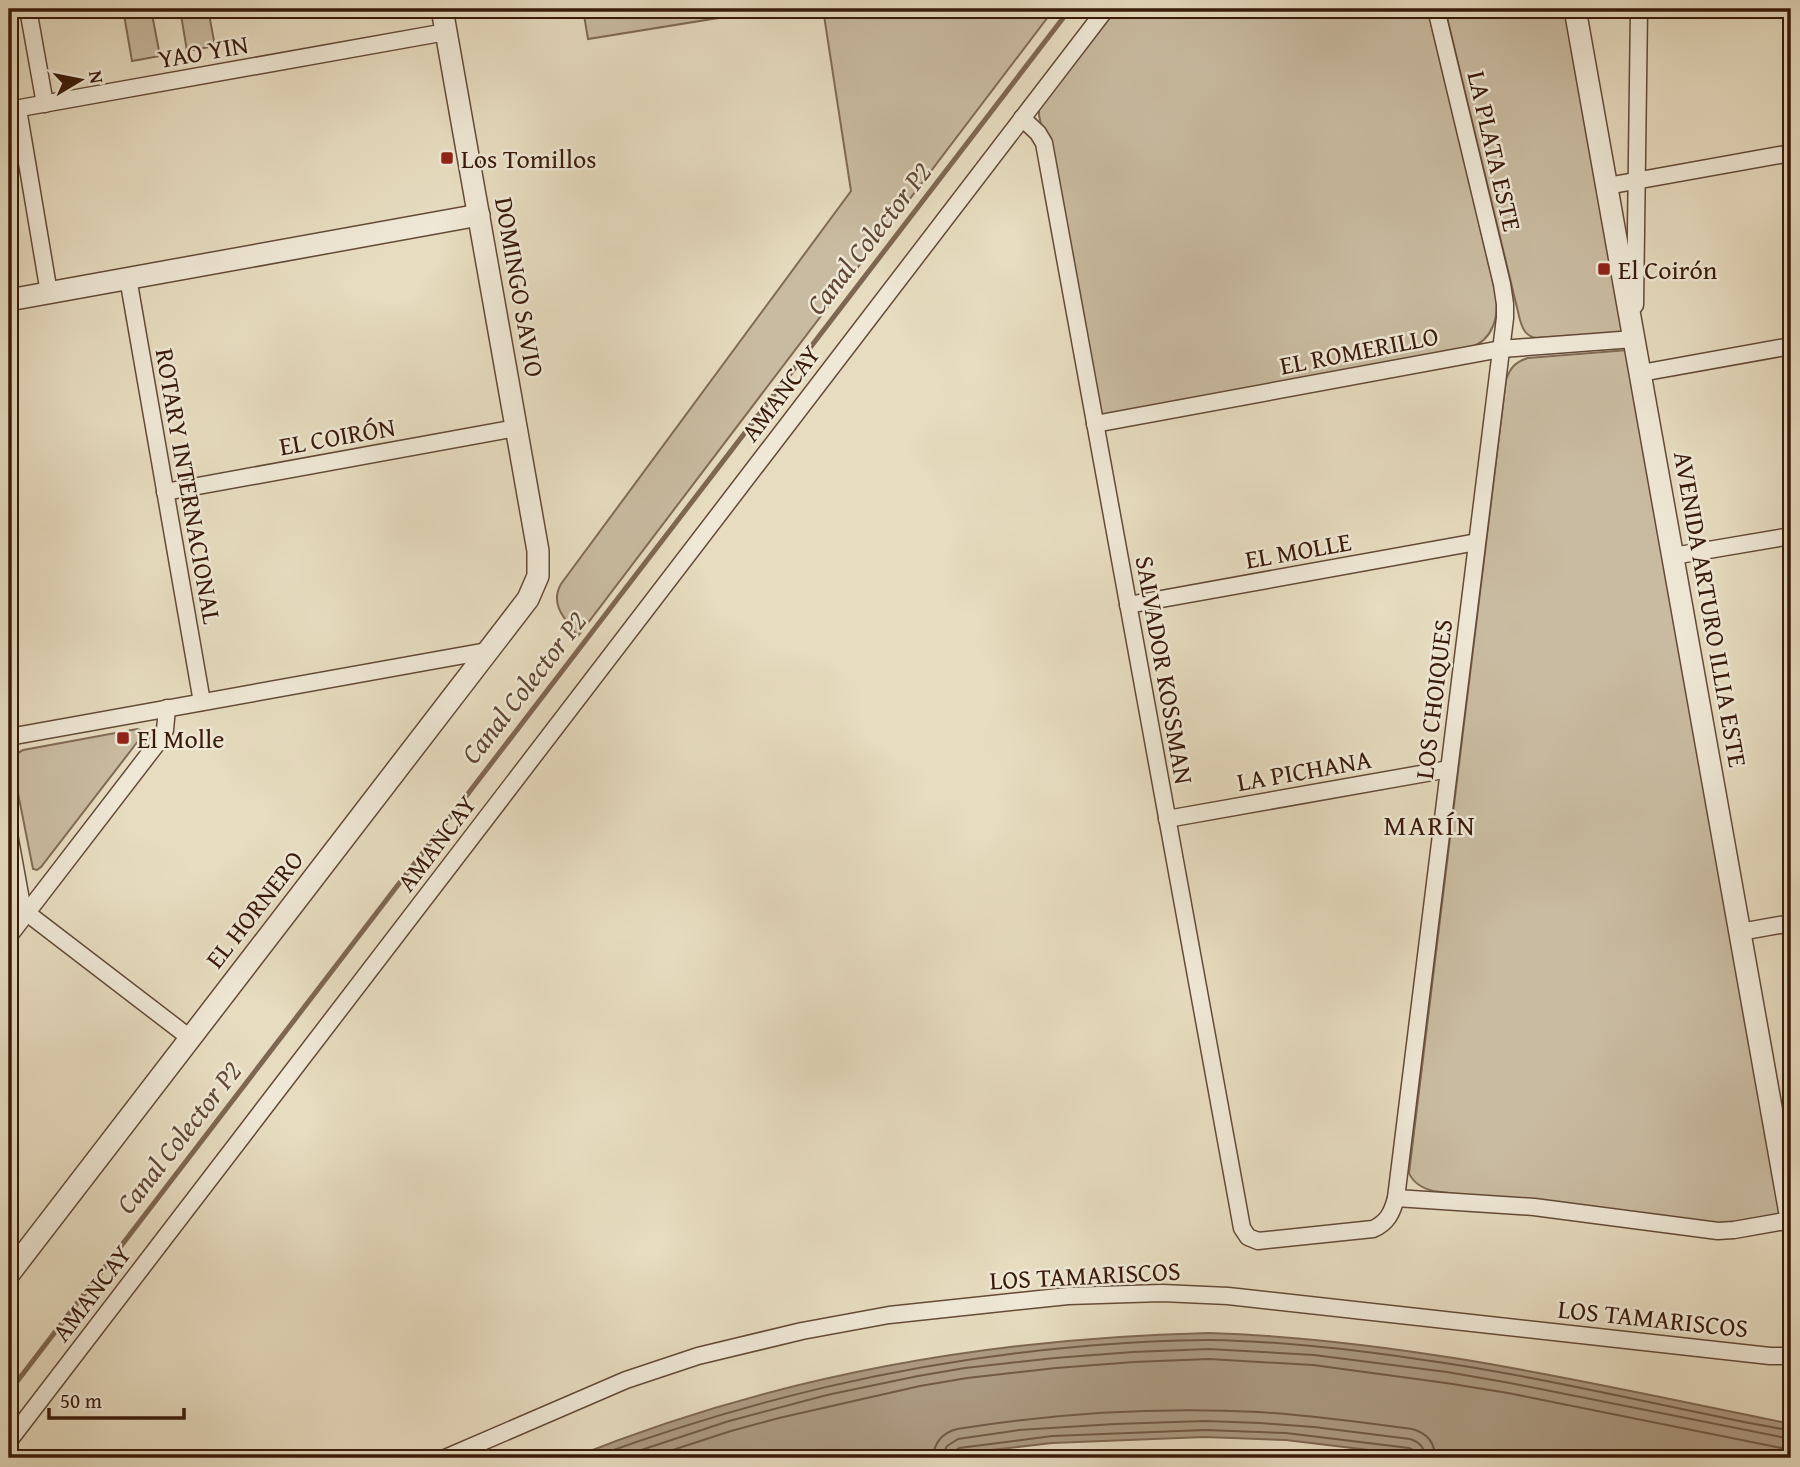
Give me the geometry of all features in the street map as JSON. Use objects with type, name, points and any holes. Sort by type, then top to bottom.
[{"type":"street","points":[[28,9],[45,104]]},
{"type":"street","name":"DOMINGO SAVIO","points":[[442,9],[538,551],[538,576]]},
{"type":"street","name":"AMANCAY","points":[[9,1441],[1106,9]]},
{"type":"street","name":"LA PLATA ESTE","points":[[1436,9],[1505,304]]},
{"type":"street","name":"AVENIDA ARTURO ILLIA ESTE","points":[[1575,9],[1791,1220]]},
{"type":"street","points":[[1634,339],[1639,9]]},
{"type":"street","name":"YAO YIN","points":[[13,110],[446,32]]},
{"type":"street","points":[[13,110],[49,293]]},
{"type":"street","name":"SALVADOR KOSSMAN","points":[[1022,118],[1044,143],[1241,1223],[1248,1237],[1258,1241],[1365,1231],[1386,1222]]},
{"type":"street","points":[[1607,186],[1791,153]]},
{"type":"street","points":[[9,300],[479,215]]},
{"type":"street","name":"ROTARY INTERNACIONAL","points":[[128,278],[202,702]]},
{"type":"street","name":"LOS CHOIQUES","points":[[1386,1222],[1396,1198],[1505,304]]},
{"type":"street","name":"EL ROMERILLO","points":[[1095,424],[1501,349],[1634,339]]},
{"type":"street","points":[[1640,373],[1791,346]]},
{"type":"street","name":"EL COIRÓN","points":[[165,492],[516,428]]},
{"type":"street","points":[[1673,556],[1791,536]]},
{"type":"street","name":"EL MOLLE","points":[[1128,605],[1477,542]]},
{"type":"street","name":"EL HORNERO","points":[[9,1274],[528,599],[538,576]]},
{"type":"street","points":[[9,737],[487,651]]},
{"type":"street","points":[[9,936],[159,741],[165,730],[167,708]]},
{"type":"street","name":"LA PICHANA","points":[[1167,819],[1449,769]]},
{"type":"street","points":[[9,835],[19,894],[27,913],[190,1038]]},
{"type":"street","points":[[1740,932],[1791,923]]},
{"type":"street","points":[[1396,1198],[1534,1207],[1718,1231],[1791,1220]]},
{"type":"street","name":"LOS TAMARISCOS","points":[[445,1458],[626,1380],[698,1356],[862,1319],[1069,1296],[1162,1293],[1228,1296],[1770,1356],[1791,1355]]},
{"type":"shaded area","points":[[123,9],[151,9],[160,56],[132,61]]},
{"type":"shaded area","points":[[180,9],[208,9],[215,46],[187,51]]},
{"type":"shaded area","points":[[583,9],[774,9],[588,39]]},
{"type":"shaded area","points":[[823,9],[1054,9],[578,636],[560,612],[557,599],[561,584],[851,191]]},
{"type":"shaded area","points":[[1115,9],[1429,9],[1496,295],[1495,319],[1485,339],[1471,347],[1100,416],[1039,109]]},
{"type":"shaded area","points":[[1445,9],[1567,9],[1625,332],[1536,338],[1524,330]]},
{"type":"shaded area","points":[[9,208],[18,258],[9,269]]},
{"type":"shaded area","points":[[1628,350],[1782,1217],[1707,1226],[1433,1191],[1418,1185],[1409,1173],[1506,380],[1514,366],[1528,358]]},
{"type":"shaded area","points":[[137,729],[142,731],[142,736],[41,867],[33,869],[13,768],[14,759],[23,750]]},
{"type":"water","points":[[1209,1333],[1283,1337],[1429,1354],[1791,1424],[1791,1458],[1435,1458],[1286,1440],[1205,1437],[1052,1443],[939,1458],[572,1458],[648,1429],[726,1405],[885,1367],[1046,1343]]},
{"type":"waterway","name":"Canal Colector P2","points":[[9,1392],[1070,9]]},
{"type":"place","name":"Los Tomillos","points":[[447,158]]},
{"type":"place","name":"El Coirón","points":[[1604,269]]},
{"type":"place","name":"El Molle","points":[[123,738]]},
{"type":"district","name":"MARÍN","points":[[1430,824]]}]
